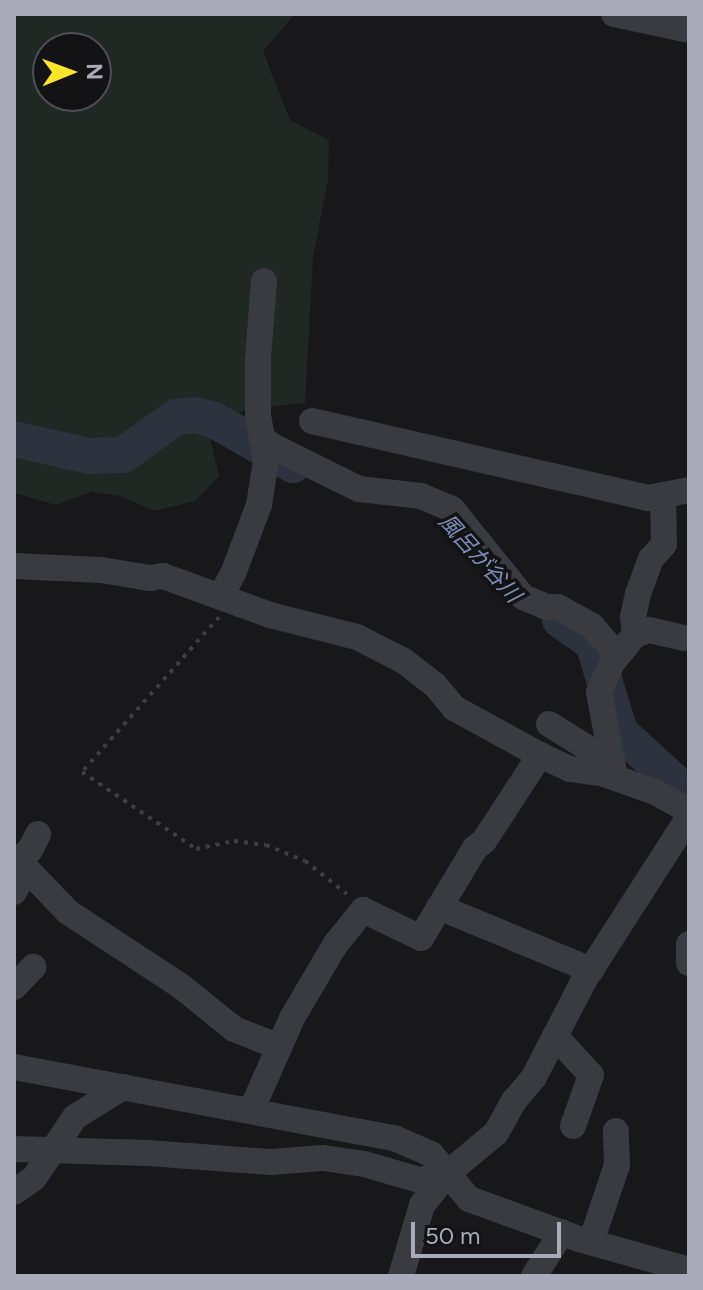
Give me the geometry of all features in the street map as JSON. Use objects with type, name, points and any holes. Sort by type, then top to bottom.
[{"type":"street","points":[[614,14],[689,30]]},
{"type":"street","points":[[225,599],[259,505],[266,461],[261,437],[258,358],[264,281]]},
{"type":"street","points":[[312,421],[648,498],[689,490]]},
{"type":"street","points":[[261,437],[272,446],[359,489],[421,496],[452,509],[523,597],[546,607],[558,607],[592,626],[617,655]]},
{"type":"street","points":[[635,635],[633,617],[638,594],[651,559],[664,544],[663,495]]},
{"type":"street","points":[[14,566],[101,570],[150,578],[163,576],[225,599],[375,645],[404,661],[435,685],[454,708],[540,755],[570,769],[613,768]]},
{"type":"street","points":[[613,768],[599,692],[617,655],[635,635],[649,630],[683,638]]},
{"type":"street","points":[[549,724],[594,752],[613,768],[689,811]]},
{"type":"street","points":[[251,1111],[277,1046],[312,982],[363,910],[421,938],[540,755]]},
{"type":"street","points":[[401,1276],[422,1205],[448,1173],[496,1133],[514,1101],[534,1077],[591,970],[689,817]]},
{"type":"street","points":[[18,860],[30,850],[38,834]]},
{"type":"street","points":[[18,860],[68,912],[182,987],[234,1029],[277,1046]]},
{"type":"street","points":[[14,892],[20,881],[18,860]]},
{"type":"street","points":[[439,907],[591,970]]},
{"type":"street","points":[[689,944],[689,963]]},
{"type":"street","points":[[14,987],[33,967]]},
{"type":"street","points":[[555,1036],[591,1075],[573,1126]]},
{"type":"street","points":[[14,1067],[394,1138],[431,1154],[469,1199],[591,1242],[689,1270]]},
{"type":"street","points":[[14,1192],[34,1178],[75,1117],[123,1087]]},
{"type":"street","points":[[591,1242],[617,1165],[616,1131]]},
{"type":"street","points":[[14,1149],[148,1153],[271,1162],[323,1158],[364,1164],[420,1180],[448,1173]]},
{"type":"street","points":[[534,1276],[562,1232]]},
{"type":"path","points":[[225,599],[216,622],[82,772],[196,849],[234,841],[287,852],[328,878],[363,910]]},
{"type":"shaded area","points":[[14,14],[295,14],[263,51],[290,120],[329,140],[328,180],[313,257],[305,403],[245,409],[210,438],[219,476],[195,501],[155,511],[120,496],[91,492],[56,505],[14,493]]},
{"type":"waterway","name":"風呂が谷川","points":[[14,439],[89,456],[123,455],[176,417],[194,415],[214,420],[293,465]]},
{"type":"waterway","name":"風呂が谷川","points":[[560,620],[593,643],[620,732],[689,795]]}]
